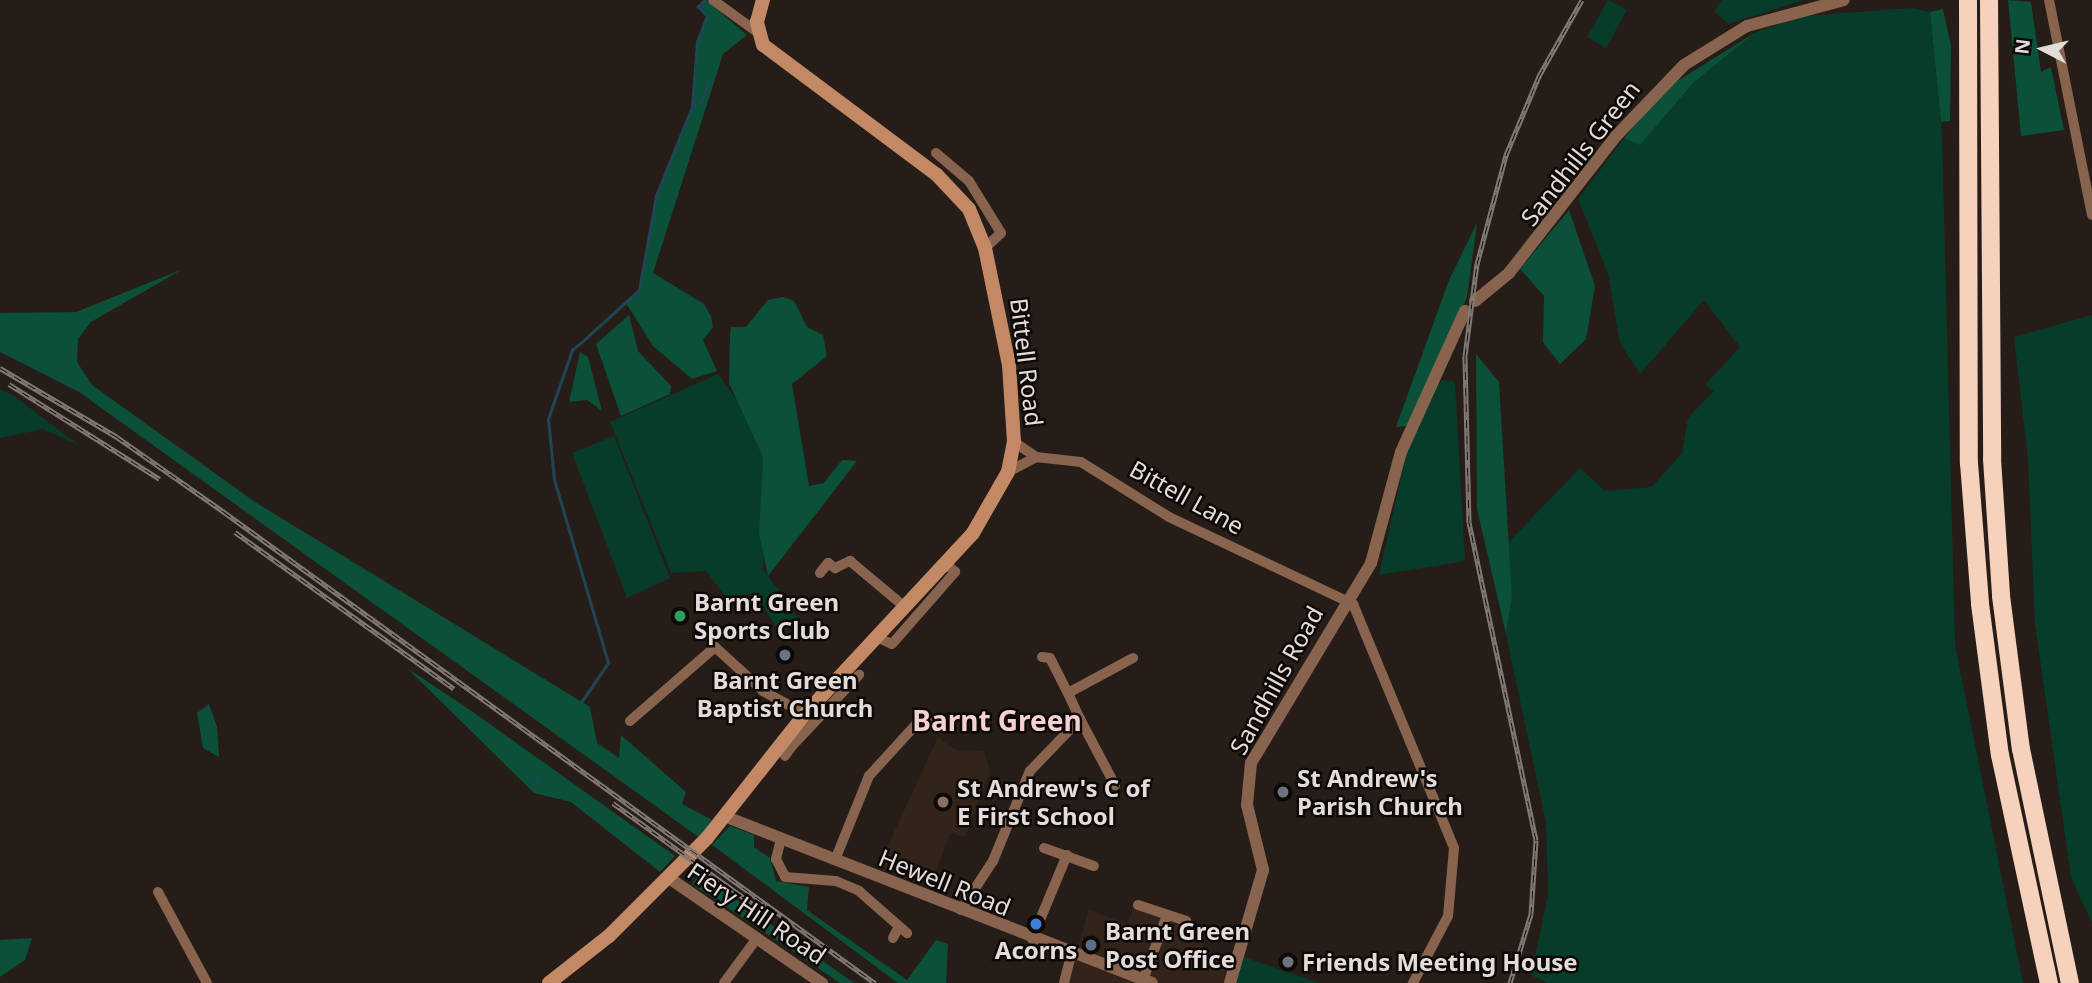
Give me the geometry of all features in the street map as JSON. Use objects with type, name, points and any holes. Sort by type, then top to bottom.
[{"type":"highway","points":[[1968,0],[1969,463],[1980,604],[2003,769],[2049,983]]},
{"type":"highway","points":[[1989,0],[1992,458],[2001,596],[2021,749],[2070,983]]},
{"type":"main road","points":[[757,32],[763,0]]},
{"type":"main road","name":"Bittell Road","points":[[549,983],[669,878],[789,743],[805,714],[838,689],[879,638],[946,564],[993,506],[1008,472],[1014,442],[1009,365],[985,248],[957,193],[768,48],[757,32]]},
{"type":"street","points":[[713,0],[757,32]]},
{"type":"street","name":"Sandhills Green","points":[[1475,301],[1509,274],[1616,136],[1684,65],[1747,26],[1844,0]]},
{"type":"street","points":[[2049,0],[2092,215]]},
{"type":"street","points":[[936,153],[969,181],[1001,233],[985,248]]},
{"type":"street","points":[[1413,983],[1448,916],[1454,848],[1353,604],[1344,600],[1378,548],[1401,452],[1465,311],[1475,301]]},
{"type":"street","points":[[1008,472],[1036,457],[1014,442]]},
{"type":"street","name":"Bittell Lane","points":[[1036,457],[1058,455],[1089,465],[1169,517],[1344,600]]},
{"type":"street","points":[[820,573],[828,563],[835,568],[850,561],[906,608]]},
{"type":"street","points":[[879,638],[892,644],[955,572],[946,564]]},
{"type":"street","name":"Sandhills Road","points":[[1230,983],[1263,870],[1247,804],[1251,763],[1344,600]]},
{"type":"street","points":[[630,721],[715,647],[724,649],[763,691],[805,714]]},
{"type":"street","points":[[1042,656],[1050,657],[1115,785]]},
{"type":"street","points":[[1068,693],[1133,657]]},
{"type":"street","points":[[785,756],[789,743],[838,689],[859,675]]},
{"type":"street","points":[[961,910],[993,861],[1030,771],[1080,719]]},
{"type":"street","points":[[835,860],[869,776],[919,721],[927,720]]},
{"type":"street","name":"Hewell Road","points":[[724,816],[1032,939],[1148,981]]},
{"type":"street","points":[[781,839],[776,859],[785,877],[836,881],[859,891],[903,931],[893,938]]},
{"type":"street","points":[[1044,848],[1094,866]]},
{"type":"street","points":[[1032,939],[1067,855]]},
{"type":"street","name":"Fiery Hill Road","points":[[669,878],[822,983]]},
{"type":"street","points":[[158,892],[208,983]]},
{"type":"street","points":[[1139,905],[1186,921]]},
{"type":"street","points":[[1148,981],[1167,915]]},
{"type":"street","points":[[724,983],[757,938]]},
{"type":"street","points":[[1064,983],[1071,954]]},
{"type":"shaded area","name":"St Andrew's C of E First School","points":[[938,737],[955,750],[984,751],[990,771],[965,837],[950,833],[930,886],[879,865]]},
{"type":"shaded area","points":[[1133,908],[1207,933],[1200,955],[1232,965],[1226,983],[1067,983],[1089,910],[1128,924]]},
{"type":"green space","points":[[706,0],[747,35],[723,54],[653,273],[704,304],[711,316],[713,327],[703,340],[717,371],[692,379],[653,346],[626,303],[640,290],[656,196],[692,107],[697,42],[707,16],[698,7]]},
{"type":"green space","points":[[1608,0],[1627,10],[1606,48],[1587,37]]},
{"type":"green space","points":[[1722,0],[1804,0],[1728,24],[1714,11]]},
{"type":"green space","points":[[2008,0],[2031,2],[2041,72],[2051,67],[2064,130],[2021,136]]},
{"type":"green space","points":[[1911,8],[1930,12],[1942,135],[1955,645],[2023,983],[1547,983],[1531,975],[1548,895],[1546,823],[1506,634],[1512,598],[1507,544],[1580,468],[1605,491],[1652,487],[1682,453],[1688,418],[1714,391],[1705,385],[1740,347],[1704,300],[1640,374],[1620,343],[1608,273],[1578,199],[1624,138],[1640,144],[1694,82],[1756,32],[1804,16]]},
{"type":"green space","points":[[1943,9],[1951,46],[1950,121],[1941,122],[1930,12]]},
{"type":"green space","points":[[1756,32],[1694,82],[1640,145],[1624,138],[1668,87]]},
{"type":"green space","points":[[1569,210],[1595,286],[1586,339],[1560,364],[1543,342],[1544,296],[1520,269]]},
{"type":"green space","points":[[1477,223],[1467,297],[1406,426],[1396,427],[1449,280]]},
{"type":"green space","points":[[183,269],[91,322],[78,339],[77,362],[92,385],[255,502],[590,707],[597,743],[619,758],[621,735],[686,792],[682,804],[712,820],[700,838],[79,392],[0,352],[0,313],[76,312]]},
{"type":"green space","points":[[783,297],[794,301],[807,327],[823,335],[827,356],[792,384],[809,486],[824,483],[842,460],[857,461],[768,576],[759,534],[763,457],[729,383],[730,336],[731,327],[746,327],[768,300]]},
{"type":"green space","points":[[629,315],[638,351],[671,386],[670,394],[621,416],[596,344]]},
{"type":"green space","points":[[2092,315],[2092,923],[2071,877],[2035,624],[2028,459],[2014,337]]},
{"type":"green space","points":[[580,352],[588,357],[602,411],[587,400],[569,402]]},
{"type":"green space","points":[[1476,354],[1499,382],[1512,598],[1506,634],[1477,509]]},
{"type":"green space","points":[[718,374],[741,406],[763,457],[763,569],[798,618],[780,634],[755,592],[729,601],[706,571],[671,573],[610,422]]},
{"type":"green space","points":[[1443,380],[1455,382],[1465,561],[1379,575],[1408,447],[1431,390]]},
{"type":"green space","points":[[0,389],[14,396],[79,445],[43,429],[0,438]]},
{"type":"green space","points":[[614,436],[670,578],[627,598],[572,453]]},
{"type":"green space","points":[[407,668],[675,856],[660,872],[571,802],[534,793]]},
{"type":"green space","points":[[209,704],[217,727],[219,757],[203,748],[197,713]]},
{"type":"green space","points":[[730,826],[754,835],[754,847],[770,858],[776,881],[809,887],[807,910],[907,980],[936,940],[948,944],[946,983],[898,983],[712,845]]},
{"type":"green space","points":[[699,873],[854,983],[840,983],[692,884]]},
{"type":"green space","points":[[32,938],[25,960],[0,977],[0,940]]},
{"type":"green space","points":[[1244,957],[1319,983],[1235,983]]},
{"type":"waterway","points":[[584,340],[639,290],[656,196],[692,107],[697,42],[707,16],[698,7],[704,0]]},
{"type":"waterway","points":[[692,107],[701,102],[708,83]]},
{"type":"waterway","points":[[580,704],[608,663],[554,480],[548,419],[572,350],[582,342]]},
{"type":"waterway","points":[[532,786],[540,774]]},
{"type":"railway","points":[[1510,983],[1531,914],[1536,840],[1469,523],[1465,356],[1477,264],[1506,155],[1539,76],[1582,0]]},
{"type":"railway","points":[[0,368],[117,437],[224,512],[875,983]]},
{"type":"railway","points":[[9,384],[160,479]]},
{"type":"railway","points":[[235,532],[454,689]]},
{"type":"railway","points":[[613,803],[769,916]]},
{"type":"place","name":"Barnt Green Sports Club","points":[[680,616]]},
{"type":"place","name":"Barnt Green Baptist Church","points":[[785,655]]},
{"type":"place","name":"St Andrew's Parish Church","points":[[1283,792]]},
{"type":"place","name":"St Andrew's C of E First School","points":[[943,802]]},
{"type":"place","name":"Acorns","points":[[1036,924]]},
{"type":"place","name":"Barnt Green Post Office","points":[[1091,945]]},
{"type":"place","name":"Friends Meeting House","points":[[1288,962]]},
{"type":"district","name":"Barnt Green","points":[[997,720]]}]
